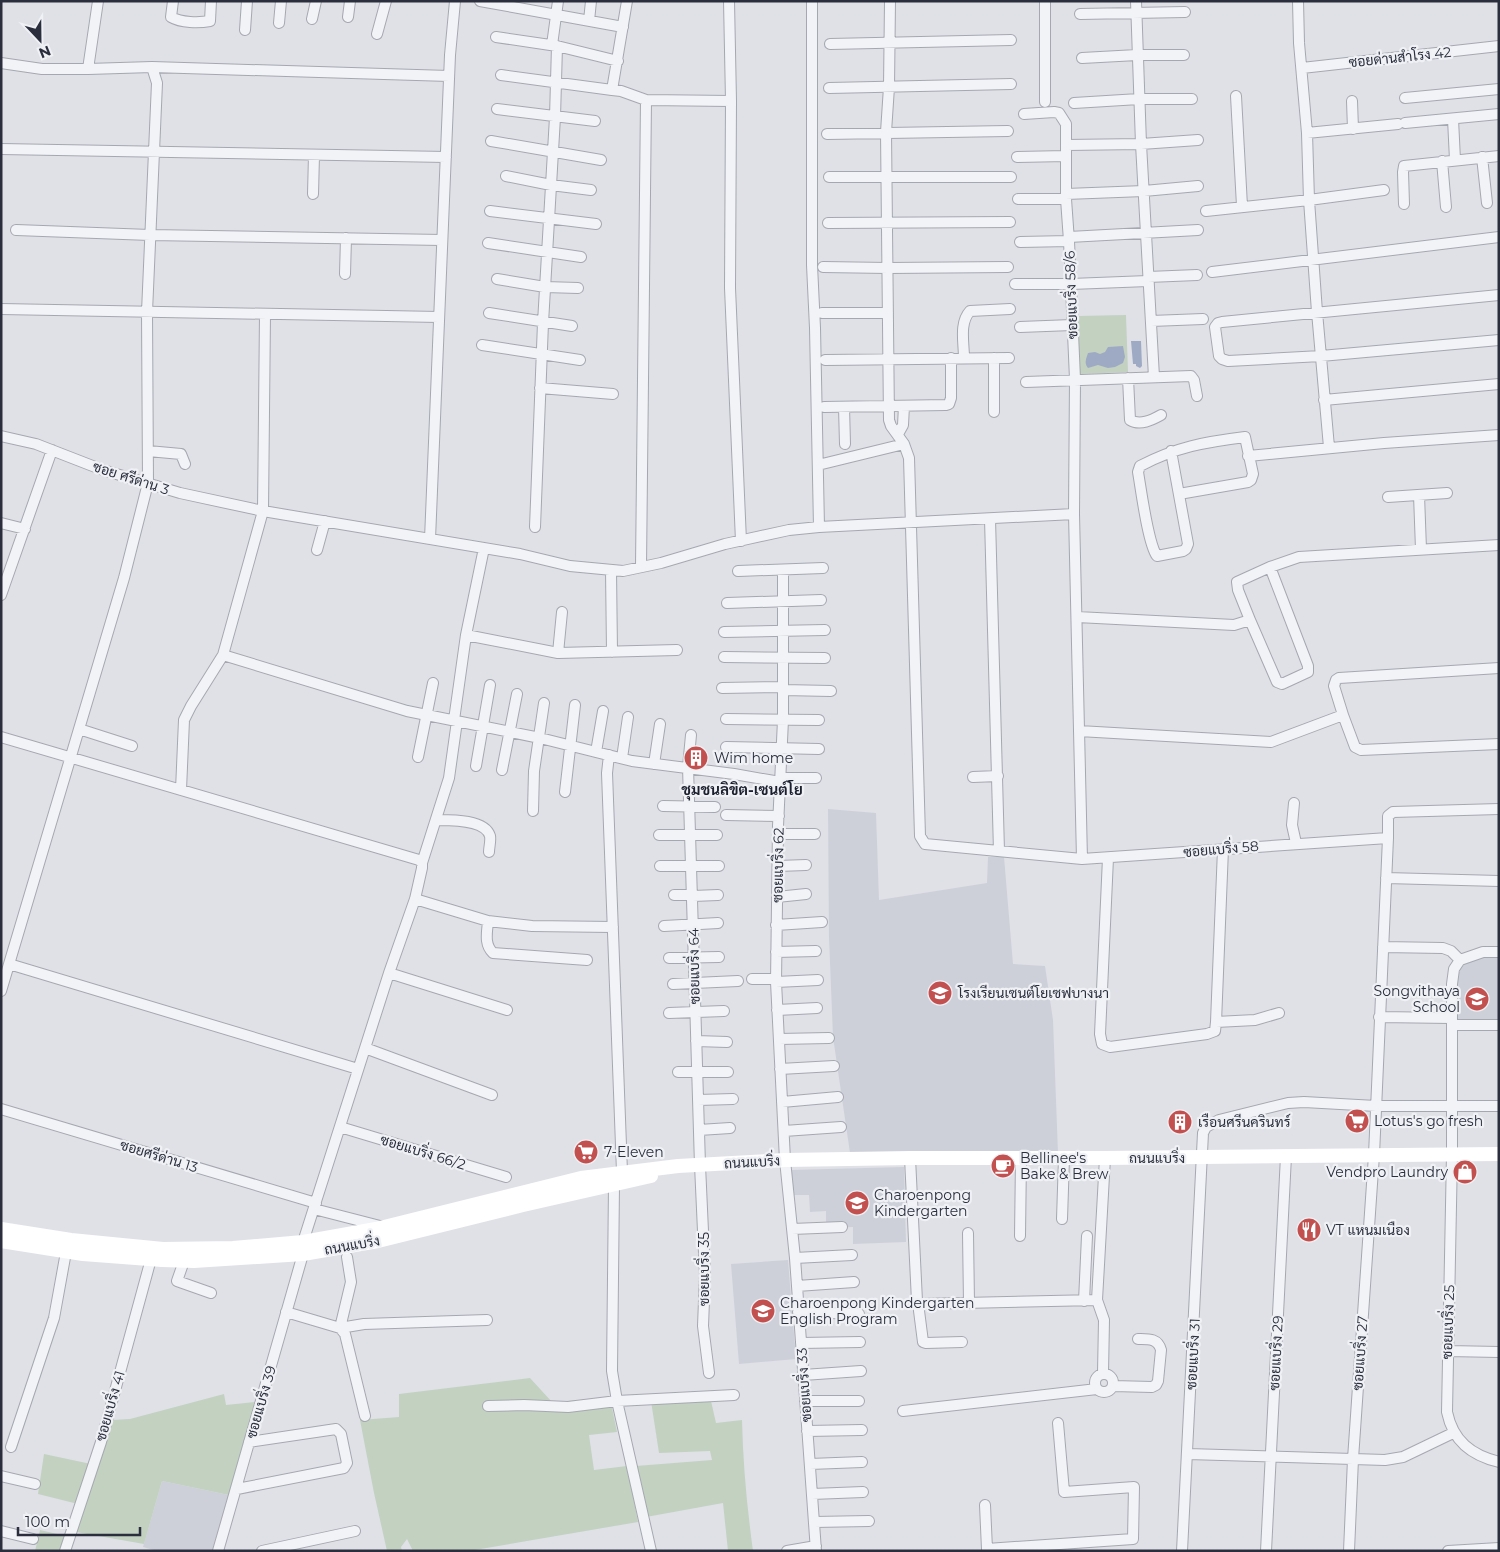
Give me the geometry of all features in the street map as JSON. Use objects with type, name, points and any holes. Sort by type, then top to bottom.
[{"type":"main road","name":"ถนนแบริ่ง","points":[[1,1229],[70,1240],[163,1249],[303,1248],[581,1178],[678,1166],[785,1160],[910,1158],[1499,1154]]},
{"type":"main road","name":"ถนนแบริ่ง","points":[[1,1241],[66,1252],[184,1261],[386,1239],[698,1165]]},
{"type":"street","points":[[88,69],[98,1]]},
{"type":"street","points":[[173,1],[171,17],[176,20],[204,22],[210,21],[211,1]]},
{"type":"street","points":[[245,30],[247,1]]},
{"type":"street","points":[[279,22],[281,1]]},
{"type":"street","points":[[312,19],[316,1]]},
{"type":"street","points":[[348,17],[350,1]]},
{"type":"street","points":[[377,34],[386,1]]},
{"type":"street","points":[[430,539],[449,76],[455,1]]},
{"type":"street","points":[[535,526],[543,322],[557,83],[555,46],[558,1]]},
{"type":"street","points":[[589,21],[591,1]]},
{"type":"street","points":[[612,90],[627,1]]},
{"type":"street","points":[[729,1],[731,101],[730,288],[741,541]]},
{"type":"street","points":[[812,1],[812,266],[819,527]]},
{"type":"street","points":[[890,1],[889,87],[886,132],[889,420],[904,444],[909,458],[910,523]]},
{"type":"street","points":[[1045,1],[1045,102]]},
{"type":"street","points":[[1136,1],[1145,233],[1154,377]]},
{"type":"street","points":[[1298,1],[1299,43],[1307,133],[1309,200],[1317,312],[1330,448]]},
{"type":"street","points":[[484,2],[522,5],[556,16],[624,27]]},
{"type":"street","points":[[1080,14],[1186,12]]},
{"type":"street","points":[[496,37],[555,46],[618,61]]},
{"type":"street","points":[[830,44],[1011,40]]},
{"type":"street","name":"ซอยด่านสำโรง 42","points":[[1302,68],[1499,46]]},
{"type":"street","points":[[1082,58],[1184,55]]},
{"type":"street","points":[[1,63],[42,69],[152,67],[449,76]]},
{"type":"street","points":[[1,991],[4,975],[9,964],[124,578],[148,483],[147,312],[156,82],[152,67]]},
{"type":"street","points":[[501,75],[621,91],[646,100],[731,101]]},
{"type":"street","points":[[829,88],[1011,84]]},
{"type":"street","points":[[1404,98],[1499,89]]},
{"type":"street","points":[[1236,96],[1242,206]]},
{"type":"street","points":[[1074,102],[1192,99]]},
{"type":"street","points":[[640,567],[646,100]]},
{"type":"street","points":[[1352,101],[1353,129]]},
{"type":"street","points":[[497,109],[595,121]]},
{"type":"street","name":"ซอยแบริ่ง 58/6","points":[[1024,114],[1060,113],[1066,124],[1066,196],[1075,379],[1074,514]]},
{"type":"street","points":[[1307,133],[1499,114]]},
{"type":"street","points":[[1453,119],[1455,160]]},
{"type":"street","points":[[828,134],[1008,131]]},
{"type":"street","points":[[491,140],[601,160]]},
{"type":"street","points":[[1066,145],[1141,144],[1198,140]]},
{"type":"street","points":[[1,149],[446,157]]},
{"type":"street","points":[[313,194],[314,155]]},
{"type":"street","points":[[1018,157],[1066,156]]},
{"type":"street","points":[[1404,204],[1402,172],[1404,166],[1499,156]]},
{"type":"street","points":[[1482,157],[1487,203]]},
{"type":"street","points":[[1442,161],[1446,207]]},
{"type":"street","points":[[506,176],[551,185],[591,190]]},
{"type":"street","points":[[829,177],[1011,177]]},
{"type":"street","points":[[1018,199],[1198,186]]},
{"type":"street","points":[[1206,211],[1384,190]]},
{"type":"street","points":[[490,211],[596,224]]},
{"type":"street","points":[[828,223],[1010,222]]},
{"type":"street","points":[[16,230],[150,235],[442,240]]},
{"type":"street","points":[[1020,242],[1198,230]]},
{"type":"street","points":[[345,274],[346,238]]},
{"type":"street","points":[[1212,272],[1499,238]]},
{"type":"street","points":[[488,243],[581,257]]},
{"type":"street","points":[[823,267],[1008,267]]},
{"type":"street","points":[[1015,284],[1071,284],[1197,275]]},
{"type":"street","points":[[497,279],[545,287],[578,288]]},
{"type":"street","points":[[1499,295],[1222,322],[1218,323],[1215,327],[1220,356],[1224,360],[1321,356],[1499,340]]},
{"type":"street","points":[[1,309],[439,317]]},
{"type":"street","points":[[964,358],[963,323],[965,316],[970,311],[1010,309]]},
{"type":"street","points":[[490,313],[572,326]]},
{"type":"street","points":[[822,313],[888,313]]},
{"type":"street","points":[[181,790],[184,720],[223,655],[263,511],[265,314]]},
{"type":"street","points":[[1151,321],[1203,318]]},
{"type":"street","points":[[1020,327],[1072,325]]},
{"type":"street","points":[[482,345],[580,360]]},
{"type":"street","points":[[824,407],[941,406],[948,404],[951,398],[951,358]]},
{"type":"street","points":[[994,358],[994,412]]},
{"type":"street","points":[[826,360],[1009,358]]},
{"type":"street","points":[[1026,382],[1191,376],[1194,380],[1197,396]]},
{"type":"street","points":[[1128,378],[1130,420],[1138,423],[1162,415]]},
{"type":"street","points":[[1324,400],[1499,384]]},
{"type":"street","points":[[540,388],[613,394]]},
{"type":"street","points":[[898,434],[903,425],[904,406]]},
{"type":"street","points":[[844,407],[845,444]]},
{"type":"street","points":[[1248,456],[1499,435]]},
{"type":"street","name":"ซอย ศรีด่าน 3","points":[[1,436],[36,444],[103,470],[180,493],[263,511],[484,548],[570,566],[622,571],[789,530],[1074,514]]},
{"type":"street","points":[[1171,451],[1179,494],[1187,534],[1187,547],[1183,551],[1157,556],[1153,548],[1138,472],[1140,466],[1171,451],[1194,445],[1245,437],[1252,474],[1252,480],[1179,494]]},
{"type":"street","points":[[818,465],[904,444]]},
{"type":"street","points":[[1,595],[52,450]]},
{"type":"street","points":[[148,451],[180,454],[185,464]]},
{"type":"street","points":[[1388,497],[1447,493]]},
{"type":"street","points":[[1419,495],[1421,549]]},
{"type":"street","points":[[1074,514],[1082,859]]},
{"type":"street","points":[[990,519],[999,851]]},
{"type":"street","points":[[317,550],[325,521]]},
{"type":"street","points":[[1,523],[25,529]]},
{"type":"street","name":"ซอยแบริ่ง 58","points":[[910,523],[920,836],[925,844],[1082,859],[1388,838]]},
{"type":"street","points":[[1270,567],[1308,666],[1308,672],[1282,684],[1277,682],[1238,590],[1237,582],[1270,567],[1307,556],[1499,545]]},
{"type":"street","name":"ซอยแบริ่ง 39","points":[[218,1551],[237,1490],[315,1206],[358,1069],[415,899],[422,863],[449,778],[466,635],[484,548]]},
{"type":"street","points":[[738,571],[823,568]]},
{"type":"street","points":[[611,570],[612,652]]},
{"type":"street","name":"ซอยแบริ่ง 62","points":[[783,570],[783,720],[778,834],[776,980],[785,1160]]},
{"type":"street","points":[[727,603],[783,603],[821,600]]},
{"type":"street","points":[[558,653],[562,612]]},
{"type":"street","points":[[1077,617],[1228,626],[1250,620]]},
{"type":"street","points":[[724,632],[825,630]]},
{"type":"street","points":[[466,635],[558,653],[677,650]]},
{"type":"street","points":[[223,655],[407,711],[540,738],[622,758],[654,764],[780,780],[816,778]]},
{"type":"street","points":[[724,657],[825,658]]},
{"type":"street","points":[[1499,668],[1339,678],[1334,686],[1355,747],[1361,750],[1499,744]]},
{"type":"street","points":[[418,757],[433,683]]},
{"type":"street","points":[[476,766],[490,685]]},
{"type":"street","points":[[722,688],[831,691]]},
{"type":"street","points":[[502,770],[517,694]]},
{"type":"street","points":[[533,811],[534,771],[544,703]]},
{"type":"street","points":[[565,792],[575,705]]},
{"type":"street","points":[[596,752],[603,711]]},
{"type":"street","points":[[1079,730],[1271,742],[1343,715]]},
{"type":"street","points":[[622,758],[628,717]]},
{"type":"street","points":[[726,719],[819,720]]},
{"type":"street","points":[[654,764],[660,724]]},
{"type":"street","points":[[79,729],[132,746]]},
{"type":"street","name":"ซอยแบริ่ง 64","points":[[691,735],[688,768],[699,1130],[698,1165]]},
{"type":"street","points":[[1,737],[419,860],[422,863]]},
{"type":"street","points":[[726,747],[819,749]]},
{"type":"street","points":[[609,755],[607,773],[622,1172]]},
{"type":"street","points":[[972,777],[998,776]]},
{"type":"street","points":[[1294,803],[1292,825],[1296,843]]},
{"type":"street","points":[[663,806],[714,807]]},
{"type":"street","points":[[1374,1155],[1388,816],[1393,812],[1499,809]]},
{"type":"street","points":[[726,815],[779,816]]},
{"type":"street","points":[[436,820],[468,821],[484,828],[490,835],[489,852]]},
{"type":"street","points":[[778,834],[815,834]]},
{"type":"street","points":[[659,836],[717,835]]},
{"type":"street","points":[[1108,858],[1100,1034],[1102,1044],[1110,1047],[1208,1034],[1214,1031],[1216,1022],[1223,849]]},
{"type":"street","points":[[778,866],[806,864]]},
{"type":"street","points":[[660,866],[719,866]]},
{"type":"street","points":[[1386,878],[1499,882]]},
{"type":"street","points":[[777,896],[806,894]]},
{"type":"street","points":[[674,895],[718,895]]},
{"type":"street","points":[[415,899],[488,921],[532,926],[613,927]]},
{"type":"street","points":[[488,921],[487,942],[492,953],[587,960]]},
{"type":"street","points":[[776,925],[822,922]]},
{"type":"street","points":[[664,926],[718,923]]},
{"type":"street","points":[[1382,947],[1443,948],[1451,951],[1460,960],[1484,952],[1499,952]]},
{"type":"street","points":[[776,952],[816,951]]},
{"type":"street","points":[[669,958],[719,957]]},
{"type":"street","name":"ซอยแบริ่ง 25","points":[[1453,1433],[1449,1423],[1446,1401],[1452,1154],[1451,1022],[1452,975],[1460,960]]},
{"type":"street","points":[[9,964],[358,1069]]},
{"type":"street","points":[[389,974],[507,1010]]},
{"type":"street","points":[[752,979],[818,980]]},
{"type":"street","points":[[673,984],[738,981]]},
{"type":"street","points":[[777,1010],[817,1008]]},
{"type":"street","points":[[669,1013],[724,1011]]},
{"type":"street","points":[[1216,1022],[1255,1020],[1278,1013]]},
{"type":"street","points":[[1379,1017],[1499,1025]]},
{"type":"street","points":[[779,1040],[829,1038]]},
{"type":"street","points":[[696,1042],[727,1042]]},
{"type":"street","points":[[365,1048],[492,1095]]},
{"type":"street","points":[[780,1069],[834,1066]]},
{"type":"street","points":[[678,1072],[728,1072]]},
{"type":"street","points":[[782,1102],[838,1097]]},
{"type":"street","points":[[698,1100],[732,1099]]},
{"type":"street","name":"ซอยแบริ่ง 31","points":[[1182,1551],[1203,1133],[1206,1127],[1219,1120],[1288,1103],[1304,1102],[1376,1106],[1499,1106]]},
{"type":"street","name":"ซอยศรีด่าน 13","points":[[1,1109],[384,1227]]},
{"type":"street","name":"ซอยแบริ่ง 66/2","points":[[340,1127],[506,1177]]},
{"type":"street","points":[[784,1131],[841,1127]]},
{"type":"street","points":[[699,1130],[730,1128]]},
{"type":"street","name":"ซอยแบริ่ง 27","points":[[1349,1551],[1353,1459],[1374,1155]]},
{"type":"street","name":"ซอยแบริ่ง 29","points":[[1266,1551],[1286,1156]]},
{"type":"street","points":[[910,1158],[917,1301],[923,1342],[962,1342]]},
{"type":"street","points":[[1020,1236],[1021,1158]]},
{"type":"street","points":[[1062,1219],[1064,1158]]},
{"type":"street","points":[[1103,1373],[1104,1320],[1097,1300],[1105,1158]]},
{"type":"street","name":"ซอยแบริ่ง 33","points":[[785,1160],[795,1258],[816,1548]]},
{"type":"street","name":"ซอยแบริ่ง 35","points":[[698,1165],[705,1274],[703,1326],[709,1373]]},
{"type":"street","points":[[614,1185],[612,1371],[651,1551]]},
{"type":"street","points":[[792,1229],[842,1227]]},
{"type":"street","points":[[968,1233],[969,1303]]},
{"type":"street","points":[[1084,1301],[1087,1236]]},
{"type":"street","points":[[11,1447],[54,1318],[66,1252]]},
{"type":"street","points":[[795,1258],[852,1255]]},
{"type":"street","points":[[340,1328],[351,1282],[347,1257]]},
{"type":"street","name":"ซอยแบริ่ง 41","points":[[66,1551],[101,1442],[151,1259]]},
{"type":"street","points":[[184,1261],[177,1281],[211,1293]]},
{"type":"street","points":[[797,1286],[854,1282]]},
{"type":"street","points":[[918,1303],[1097,1300]]},
{"type":"street","points":[[286,1312],[340,1328],[364,1324],[487,1320]]},
{"type":"street","points":[[798,1312],[859,1314]]},
{"type":"street","points":[[340,1328],[346,1334],[365,1416]]},
{"type":"street","points":[[903,1411],[1096,1388],[1105,1392],[1113,1386],[1156,1385],[1158,1381],[1160,1345],[1154,1340],[1138,1339]]},
{"type":"street","points":[[801,1343],[860,1342]]},
{"type":"street","points":[[1448,1351],[1499,1352]]},
{"type":"street","points":[[803,1375],[861,1371]]},
{"type":"street","points":[[1103,1373],[1112,1377],[1113,1386]]},
{"type":"street","points":[[1096,1388],[1095,1379],[1103,1373]]},
{"type":"street","points":[[488,1406],[568,1407],[617,1401],[734,1395]]},
{"type":"street","points":[[805,1401],[859,1401]]},
{"type":"street","points":[[985,1505],[987,1549],[1133,1539],[1134,1487],[1064,1492],[1058,1423]]},
{"type":"street","points":[[237,1490],[344,1468],[347,1463],[341,1434],[336,1429],[250,1442]]},
{"type":"street","points":[[807,1431],[862,1430]]},
{"type":"street","points":[[1188,1454],[1395,1459],[1453,1433],[1473,1452],[1484,1458],[1499,1462]]},
{"type":"street","points":[[810,1464],[862,1462]]},
{"type":"street","points":[[1,1476],[35,1484]]},
{"type":"street","points":[[812,1494],[863,1492]]},
{"type":"street","points":[[814,1522],[868,1521]]},
{"type":"street","points":[[1,1530],[33,1539]]},
{"type":"street","points":[[262,1551],[355,1531]]},
{"type":"street","points":[[787,1551],[816,1548]]},
{"type":"street","points":[[1448,1551],[1499,1548]]},
{"type":"shaded area","name":"โรงเรียนเซนต์โยเซฟบางนา","points":[[828,809],[876,813],[879,900],[987,883],[988,857],[1004,857],[1013,964],[1045,966],[1053,1020],[1058,1153],[850,1153],[833,1037],[829,937]]},
{"type":"shaded area","name":"Songvithaya School","points":[[1499,954],[1499,1023],[1454,1023],[1456,975],[1459,967],[1474,957]]},
{"type":"shaded area","name":"Charoenpong Kindergarten","points":[[904,1167],[906,1242],[853,1244],[853,1227],[826,1228],[826,1211],[810,1212],[809,1195],[791,1195],[790,1170]]},
{"type":"shaded area","name":"Charoenpong Kindergarten English Program","points":[[788,1260],[796,1359],[739,1364],[731,1264]]},
{"type":"shaded area","points":[[162,1481],[229,1495],[212,1551],[157,1551],[143,1547]]},
{"type":"green space","points":[[1126,315],[1128,372],[1079,374],[1077,316]]},
{"type":"green space","points":[[530,1378],[552,1402],[610,1398],[617,1432],[589,1435],[594,1470],[627,1466],[638,1522],[469,1551],[413,1551],[407,1539],[401,1547],[402,1551],[387,1551],[360,1420],[399,1417],[399,1394]]},
{"type":"green space","points":[[224,1394],[226,1405],[255,1402],[249,1431],[229,1495],[162,1481],[144,1544],[76,1532],[111,1420],[130,1419]]},
{"type":"green space","points":[[651,1401],[711,1401],[716,1423],[742,1420],[743,1453],[753,1551],[728,1551],[723,1503],[646,1517],[636,1466],[712,1460],[710,1451],[659,1453]]},
{"type":"green space","points":[[44,1454],[91,1464],[78,1504],[38,1494]]},
{"type":"green space","points":[[40,1530],[66,1536],[62,1551],[35,1551]]},
{"type":"water","points":[[1131,341],[1141,341],[1142,366],[1140,368],[1133,364]]},
{"type":"water","points":[[1123,346],[1125,357],[1123,363],[1108,368],[1098,365],[1088,368],[1086,361],[1088,353],[1095,352],[1100,354],[1105,352],[1108,347]]},
{"type":"place","name":"Wim home","points":[[696,758]]},
{"type":"place","name":"โรงเรียนเซนต์โยเซฟบางนา","points":[[940,993]]},
{"type":"place","name":"Songvithaya School","points":[[1477,999]]},
{"type":"place","name":"Lotus's go fresh","points":[[1357,1121]]},
{"type":"place","name":"เรือนศรีนครินทร์","points":[[1180,1122]]},
{"type":"place","name":"7-Eleven","points":[[586,1152]]},
{"type":"place","name":"Bellinee's Bake & Brew","points":[[1003,1166]]},
{"type":"place","name":"Vendpro Laundry","points":[[1465,1172]]},
{"type":"place","name":"Charoenpong Kindergarten","points":[[857,1203]]},
{"type":"place","name":"VT แหนมเนือง","points":[[1309,1230]]},
{"type":"place","name":"Charoenpong Kindergarten English Program","points":[[763,1311]]},
{"type":"district","name":"ชุมชนลิขิต-เซนต์โย","points":[[742,789]]}]
